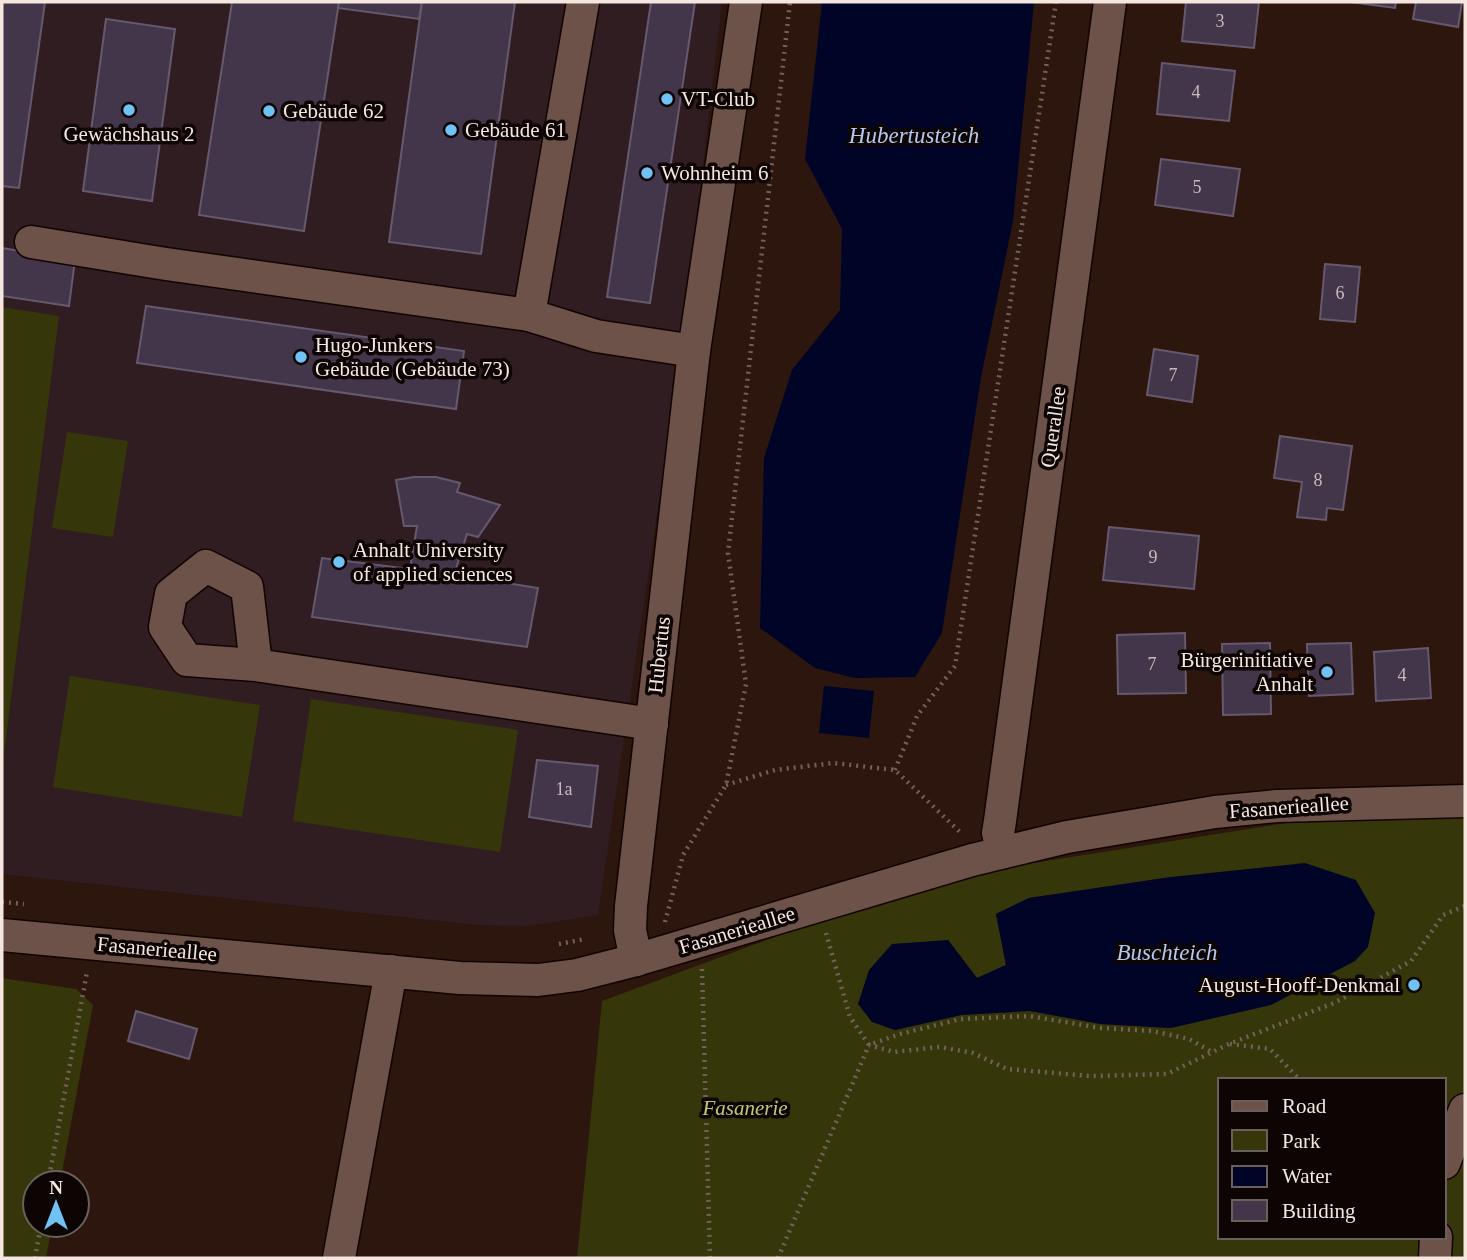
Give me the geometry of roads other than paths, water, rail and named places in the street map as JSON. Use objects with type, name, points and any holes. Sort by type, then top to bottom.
[{"type":"street","points":[[529,315],[583,2]]},
{"type":"street","name":"Hubertus","points":[[649,941],[631,905],[694,351],[746,2]]},
{"type":"street","name":"Querallee","points":[[1003,852],[999,833],[1000,821],[1110,2]]},
{"type":"street","points":[[31,242],[166,264],[529,315],[596,336],[694,351]]},
{"type":"street","points":[[256,665],[652,724]]},
{"type":"street","name":"Fasanerieallee","points":[[2,935],[487,980],[538,980],[578,975],[649,941],[702,940],[1003,852],[1067,837],[1215,812],[1317,804],[1465,801]]},
{"type":"street","points":[[339,1258],[391,971]]},
{"type":"street","points":[[1446,1158],[1465,1110]]},
{"type":"street","points":[[1435,1258],[1436,1239]]},
{"type":"water","name":"Hubertusteich","points":[[822,2],[1034,2],[1013,221],[981,377],[942,633],[915,677],[855,678],[815,668],[760,628],[764,458],[792,370],[840,310],[842,229],[805,159]]},
{"type":"water","points":[[824,686],[874,691],[869,738],[819,733]]},
{"type":"water","name":"Buschteich","points":[[1305,863],[1356,880],[1375,913],[1368,947],[1355,961],[1271,1005],[1171,1028],[1101,1024],[1030,1011],[961,1015],[895,1030],[872,1022],[858,1004],[869,970],[892,944],[948,940],[977,978],[1006,965],[996,914],[1029,898],[1171,877]]},
{"type":"place","name":"VT-Club","points":[[667,99]]},
{"type":"place","name":"Gewächshaus 2","points":[[129,110]]},
{"type":"place","name":"Gebäude 62","points":[[269,111]]},
{"type":"place","name":"Gebäude 61","points":[[451,130]]},
{"type":"place","name":"Wohnheim 6","points":[[647,173]]},
{"type":"place","name":"Hugo-Junkers Gebäude (Gebäude 73)","points":[[301,357]]},
{"type":"place","name":"Anhalt University of applied sciences","points":[[339,562]]},
{"type":"place","name":"Bürgerinitiative Anhalt","points":[[1327,672]]},
{"type":"place","name":"August-Hooff-Denkmal","points":[[1414,985]]},
{"type":"park label","name":"Fasanerie","points":[[745,1108]]}]
